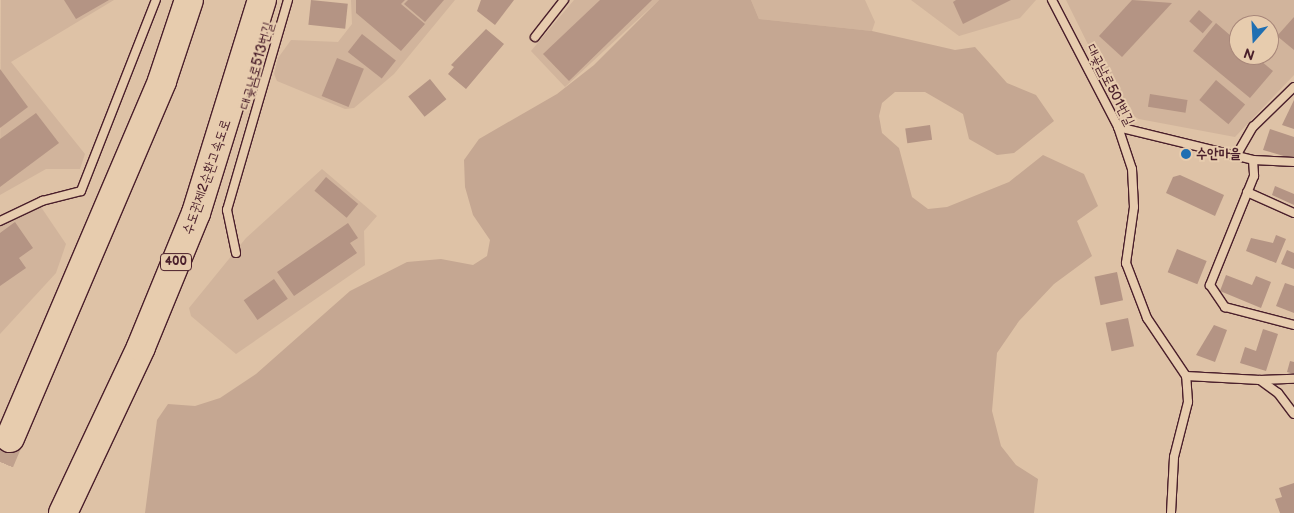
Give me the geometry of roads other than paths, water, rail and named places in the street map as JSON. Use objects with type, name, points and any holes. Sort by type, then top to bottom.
[{"type":"highway","points":[[10,438],[162,81],[189,0]]},
{"type":"highway","name":"수도권제2순환고속도로","points":[[63,513],[141,346],[196,213],[262,0]]},
{"type":"lane","points":[[0,221],[42,201],[81,191],[156,0]]},
{"type":"lane","name":"대곶남로513번길","points":[[236,253],[227,210],[288,0]]},
{"type":"lane","points":[[535,37],[564,0]]},
{"type":"lane","name":"대곶남로501번길","points":[[1052,0],[1118,127],[1135,188],[1128,274],[1147,318],[1186,376]]},
{"type":"lane","points":[[1236,156],[1253,127],[1294,87]]},
{"type":"lane","points":[[1118,127],[1253,160],[1294,162]]},
{"type":"lane","points":[[1253,160],[1254,176],[1210,285],[1225,307],[1294,325]]},
{"type":"lane","points":[[1247,192],[1294,212]]},
{"type":"lane","points":[[1171,513],[1174,457],[1188,402],[1186,376],[1294,380]]},
{"type":"lane","points":[[1260,380],[1294,414]]},
{"type":"tunnel","points":[[0,462],[10,438]]},
{"type":"place","name":"수안마을","points":[[1186,154]]}]
